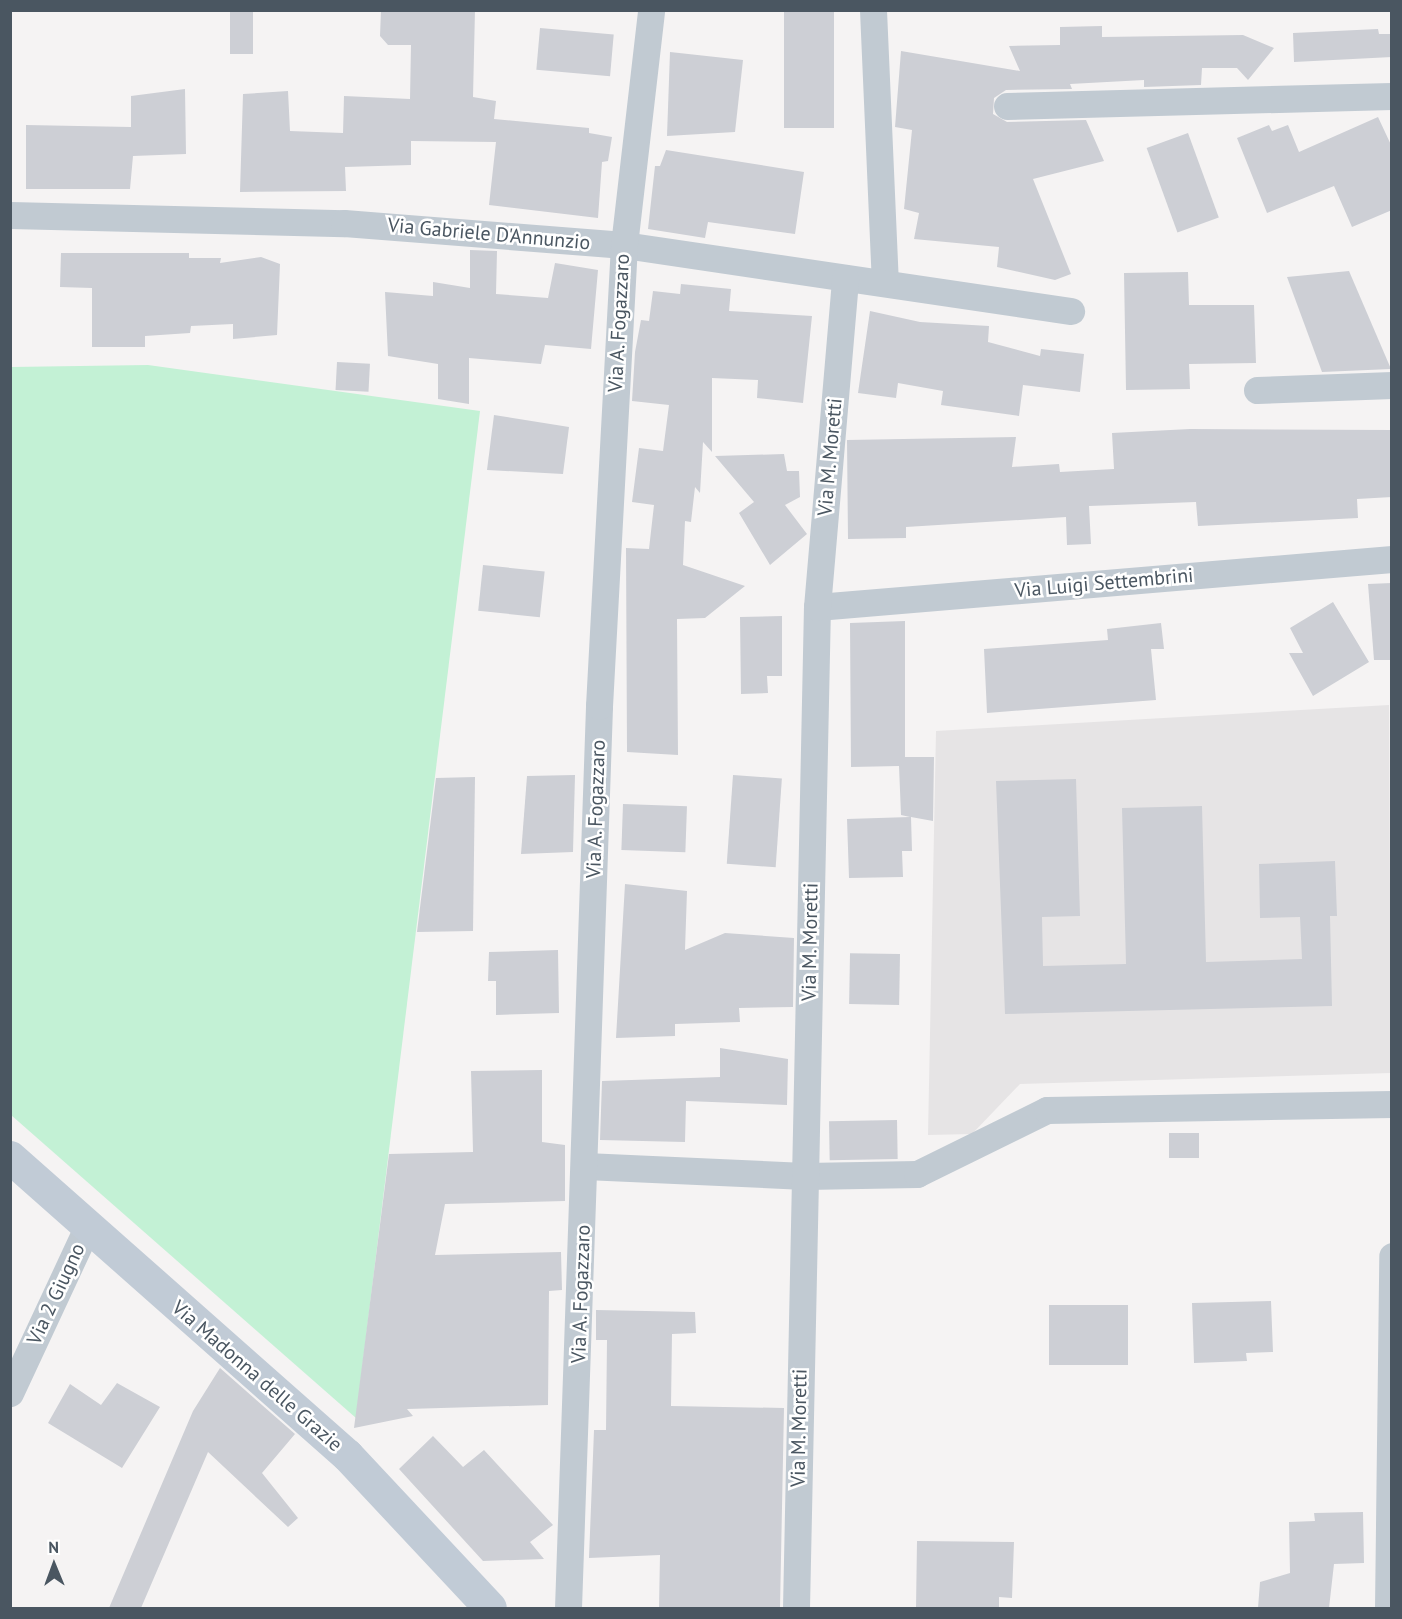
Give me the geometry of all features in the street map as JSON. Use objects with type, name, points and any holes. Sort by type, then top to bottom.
[{"type":"street","name":"Via A. Fogazzaro","points":[[568,1608],[585,1166],[599,706],[624,245],[651,10]]},
{"type":"street","points":[[873,10],[885,284]]},
{"type":"street","points":[[1007,106],[1392,96]]},
{"type":"street","name":"Via Gabriele D'Annunzio","points":[[10,215],[344,223],[624,245],[1071,311]]},
{"type":"street","name":"Via M. Moretti","points":[[796,1608],[817,607],[845,278]]},
{"type":"street","points":[[1257,390],[1392,385]]},
{"type":"street","name":"Via Luigi Settembrini","points":[[817,607],[1392,559]]},
{"type":"street","points":[[585,1166],[805,1176],[917,1174],[1047,1110],[1392,1104]]},
{"type":"street","name":"Via Madonna delle Grazie","points":[[10,1157],[87,1228],[347,1455],[490,1608]]},
{"type":"street","name":"Via 2 Giugno","points":[[10,1392],[87,1228]]},
{"type":"street","points":[[1388,1608],[1392,1256]]},
{"type":"shaded area","points":[[1389,705],[1391,1073],[1020,1084],[972,1134],[928,1135],[936,731]]},
{"type":"green space","points":[[148,365],[480,411],[356,1418],[11,1115],[11,367]]},
{"type":"building","points":[[230,10],[253,10],[253,54],[230,54]]},
{"type":"building","points":[[381,10],[475,10],[473,97],[496,101],[494,119],[589,128],[589,133],[612,137],[608,161],[602,162],[598,218],[489,205],[496,142],[411,141],[411,165],[345,167],[346,191],[240,192],[243,94],[288,91],[290,131],[343,133],[344,96],[410,99],[411,45],[388,45],[380,36]]},
{"type":"building","points":[[784,10],[834,10],[834,128],[784,128]]},
{"type":"building","points":[[1102,26],[1102,37],[1243,35],[1274,48],[1248,80],[1237,68],[1202,68],[1201,85],[1144,87],[1144,80],[1070,84],[1072,89],[1006,90],[994,98],[993,114],[1007,122],[1086,120],[1104,161],[1033,179],[1071,274],[1055,280],[997,267],[999,247],[914,239],[919,213],[904,209],[912,130],[895,127],[901,51],[1020,71],[1009,46],[1060,45],[1060,27]]},
{"type":"building","points":[[540,28],[614,34],[610,76],[536,70]]},
{"type":"building","points":[[1378,29],[1379,34],[1392,34],[1392,57],[1294,62],[1293,33]]},
{"type":"building","points":[[670,52],[743,60],[735,132],[667,136]]},
{"type":"building","points":[[185,89],[186,154],[133,156],[130,189],[26,189],[26,125],[131,127],[131,96]]},
{"type":"building","points":[[1378,117],[1392,147],[1392,210],[1352,227],[1334,186],[1267,213],[1237,138],[1269,125],[1272,131],[1288,125],[1299,152]]},
{"type":"building","points":[[1188,133],[1219,218],[1177,233],[1147,148]]},
{"type":"building","points":[[666,150],[804,172],[795,234],[708,222],[705,238],[648,229],[655,166],[660,166]]},
{"type":"building","points":[[470,250],[497,251],[496,294],[548,298],[555,263],[598,270],[591,349],[545,345],[541,364],[469,358],[469,404],[438,399],[438,364],[388,356],[385,292],[433,296],[433,282],[470,288]]},
{"type":"building","points":[[61,253],[189,253],[189,258],[221,258],[220,263],[261,257],[280,264],[277,335],[233,339],[233,324],[191,326],[190,333],[145,336],[145,347],[92,347],[92,288],[60,287]]},
{"type":"building","points":[[1349,271],[1391,369],[1322,372],[1287,277]]},
{"type":"building","points":[[1188,272],[1189,305],[1254,305],[1256,363],[1189,364],[1190,389],[1126,390],[1124,273]]},
{"type":"building","points":[[681,284],[731,289],[729,311],[812,316],[803,403],[757,398],[758,380],[712,378],[712,452],[703,442],[700,493],[695,487],[691,522],[685,521],[683,565],[745,586],[705,618],[677,619],[678,755],[627,752],[626,548],[649,549],[654,505],[632,502],[639,448],[663,451],[669,405],[632,401],[635,352],[641,320],[649,321],[653,291],[680,294]]},
{"type":"building","points":[[870,311],[920,322],[989,326],[988,342],[1040,356],[1041,349],[1084,354],[1080,392],[1023,385],[1019,416],[941,405],[943,391],[898,383],[896,398],[858,393]]},
{"type":"building","points":[[337,362],[370,364],[368,392],[336,390]]},
{"type":"building","points":[[494,415],[569,427],[563,474],[487,470]]},
{"type":"building","points":[[1190,429],[1392,430],[1392,497],[1357,499],[1358,518],[1198,526],[1196,502],[1089,506],[1091,544],[1067,545],[1066,517],[906,527],[906,538],[848,539],[847,440],[1016,437],[1012,467],[1059,464],[1060,472],[1114,469],[1112,433]]},
{"type":"building","points":[[784,454],[787,471],[799,471],[800,497],[785,505],[807,534],[770,565],[739,513],[754,502],[715,456]]},
{"type":"building","points":[[483,565],[545,571],[540,617],[478,611]]},
{"type":"building","points":[[1392,583],[1392,660],[1374,660],[1368,584]]},
{"type":"building","points":[[1333,602],[1369,662],[1313,696],[1289,653],[1303,653],[1290,628]]},
{"type":"building","points":[[782,616],[782,676],[767,676],[768,693],[741,694],[740,617]]},
{"type":"building","points":[[905,621],[905,757],[934,757],[933,821],[911,817],[912,851],[902,851],[903,877],[849,878],[847,819],[910,817],[901,815],[899,766],[851,767],[850,623]]},
{"type":"building","points":[[1161,623],[1164,649],[1151,649],[1156,700],[987,713],[984,649],[1108,640],[1107,629]]},
{"type":"building","points":[[575,775],[573,852],[521,854],[527,776]]},
{"type":"building","points":[[733,775],[782,778],[776,867],[727,864]]},
{"type":"building","points":[[475,777],[473,931],[417,932],[436,778]]},
{"type":"building","points":[[1076,779],[1080,916],[1042,917],[1043,966],[1126,964],[1122,808],[1202,806],[1206,962],[1302,959],[1300,917],[1260,918],[1259,864],[1335,861],[1337,916],[1330,916],[1332,1006],[1005,1014],[996,781]]},
{"type":"building","points":[[623,804],[687,806],[685,852],[621,850]]},
{"type":"building","points":[[625,884],[687,891],[685,950],[725,933],[794,938],[793,1007],[739,1008],[740,1022],[675,1024],[675,1036],[616,1038]]},
{"type":"building","points":[[558,950],[559,1013],[496,1015],[496,981],[488,981],[489,952]]},
{"type":"building","points":[[850,953],[900,954],[899,1005],[849,1004]]},
{"type":"building","points":[[720,1048],[788,1059],[787,1105],[686,1101],[685,1142],[600,1140],[602,1081],[720,1077]]},
{"type":"building","points":[[542,1070],[542,1142],[565,1145],[565,1201],[445,1204],[435,1255],[561,1252],[562,1290],[549,1291],[548,1405],[407,1409],[413,1416],[354,1428],[389,1154],[473,1152],[471,1071]]},
{"type":"building","points":[[897,1120],[898,1159],[830,1160],[829,1121]]},
{"type":"building","points":[[1169,1133],[1199,1133],[1199,1158],[1169,1158]]},
{"type":"building","points":[[1271,1301],[1273,1352],[1246,1353],[1247,1361],[1194,1363],[1192,1303]]},
{"type":"building","points":[[1049,1305],[1128,1305],[1128,1365],[1049,1365]]},
{"type":"building","points":[[596,1310],[695,1312],[696,1333],[672,1334],[671,1406],[784,1408],[780,1608],[659,1608],[660,1555],[589,1558],[594,1430],[606,1430],[607,1340],[596,1340]]},
{"type":"building","points":[[220,1368],[295,1434],[262,1473],[298,1518],[288,1527],[208,1452],[141,1608],[109,1608],[193,1411]]},
{"type":"building","points":[[117,1383],[160,1407],[122,1468],[48,1423],[70,1384],[101,1405]]},
{"type":"building","points":[[433,1436],[463,1467],[484,1450],[553,1525],[530,1542],[544,1559],[483,1561],[399,1469]]},
{"type":"building","points":[[1363,1512],[1364,1563],[1334,1564],[1329,1608],[1258,1608],[1260,1582],[1290,1573],[1289,1522],[1315,1521],[1314,1513]]},
{"type":"building","points":[[917,1541],[1014,1542],[1012,1598],[999,1597],[999,1608],[916,1608]]}]
